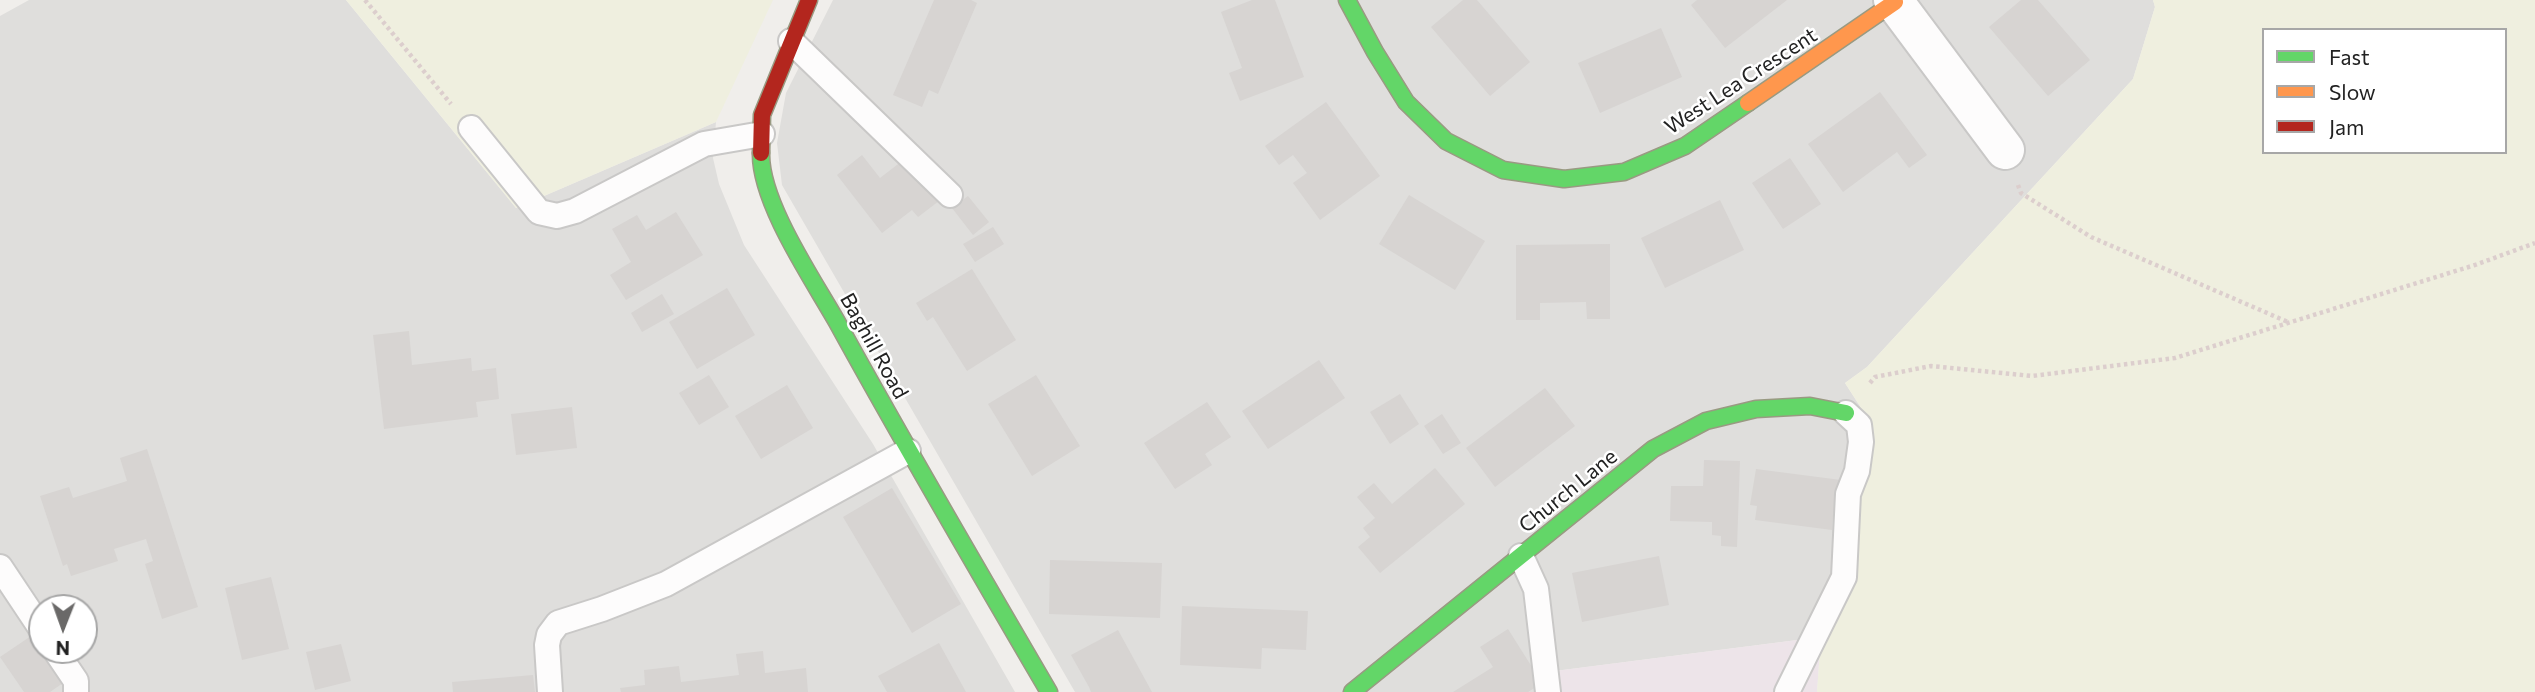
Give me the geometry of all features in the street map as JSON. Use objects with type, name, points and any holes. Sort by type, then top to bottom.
[{"type":"street","name":"Baghill Road","points":[[809,0],[762,115],[761,171],[781,220],[908,451],[1049,692]]},
{"type":"street","name":"West Lea Crescent","points":[[1347,0],[1406,102],[1446,141],[1503,170],[1564,178],[1624,172],[1685,146],[1894,1]]},
{"type":"street","points":[[1894,1],[2005,150]]},
{"type":"street","name":"Church Lane","points":[[1352,692],[1653,449],[1706,421],[1756,409],[1810,406],[1846,413]]},
{"type":"lane","points":[[791,41],[950,195]]},
{"type":"lane","points":[[471,128],[540,212],[557,216],[575,211],[704,144],[762,134]]},
{"type":"lane","points":[[1787,692],[1844,577],[1849,494],[1857,471],[1861,442],[1859,425],[1846,413]]},
{"type":"lane","points":[[550,692],[547,645],[549,635],[558,623],[666,584],[908,451]]},
{"type":"lane","points":[[1521,556],[1536,589],[1548,692]]},
{"type":"lane","points":[[0,567],[28,609]]},
{"type":"lane","points":[[64,664],[76,681],[76,692]]},
{"type":"path","points":[[365,0],[471,128]]},
{"type":"path","points":[[2005,150],[2021,193],[2091,237],[2289,323]]},
{"type":"path","points":[[1846,413],[1875,377],[1931,366],[2032,376],[2175,358],[2475,265],[2535,243]]},
{"type":"shaded area","points":[[29,0],[346,0],[516,208],[716,122],[713,158],[719,184],[744,245],[873,444],[1015,692],[0,692],[0,16]]},
{"type":"shaded area","points":[[833,0],[2153,0],[2155,7],[2133,79],[1867,367],[1845,383],[1865,414],[1867,440],[1851,579],[1821,637],[1555,671],[1556,692],[1075,692],[782,185],[777,143],[786,93]]},
{"type":"shaded area","points":[[1821,637],[1817,692],[1556,692],[1555,671]]},
{"type":"green space","points":[[346,0],[773,0],[716,122],[516,208]]},
{"type":"green space","points":[[2153,0],[2535,0],[2535,692],[1817,692],[1821,637],[1851,579],[1867,440],[1865,414],[1845,383],[1867,367],[2133,79],[2155,7]]},
{"type":"building","points":[[934,0],[971,0],[977,3],[938,94],[929,90],[922,107],[893,95]]},
{"type":"building","points":[[1252,0],[1275,0],[1304,77],[1240,101],[1229,73],[1242,68],[1221,12]]},
{"type":"building","points":[[1463,0],[1477,0],[1530,62],[1490,96],[1431,27]]},
{"type":"building","points":[[1697,0],[1787,0],[1725,48],[1691,5]]},
{"type":"building","points":[[2021,0],[2038,0],[2090,60],[2048,96],[1989,27]]},
{"type":"building","points":[[1661,28],[1682,77],[1600,113],[1578,63]]},
{"type":"building","points":[[1880,92],[1927,155],[1909,168],[1897,152],[1843,192],[1808,144]]},
{"type":"building","points":[[1326,102],[1380,176],[1320,220],[1293,183],[1307,173],[1293,155],[1279,165],[1265,146]]},
{"type":"building","points":[[862,155],[880,178],[906,158],[939,201],[918,217],[912,210],[882,233],[837,175]]},
{"type":"building","points":[[1790,158],[1821,204],[1783,229],[1752,183]]},
{"type":"building","points":[[1409,195],[1485,241],[1455,290],[1379,244]]},
{"type":"building","points":[[968,196],[989,222],[973,235],[952,208]]},
{"type":"building","points":[[1720,200],[1744,250],[1665,288],[1641,238]]},
{"type":"building","points":[[676,212],[703,255],[626,300],[610,275],[631,262],[612,229],[637,215],[646,230]]},
{"type":"building","points":[[993,227],[1004,244],[975,262],[963,244]]},
{"type":"building","points":[[1610,244],[1610,319],[1587,319],[1586,302],[1540,303],[1540,320],[1516,320],[1516,245]]},
{"type":"building","points":[[972,269],[1016,340],[967,371],[933,317],[927,321],[916,303]]},
{"type":"building","points":[[727,288],[755,335],[697,369],[669,322]]},
{"type":"building","points":[[662,294],[674,314],[642,332],[631,313]]},
{"type":"building","points":[[409,331],[412,365],[471,358],[472,371],[496,368],[499,399],[476,402],[478,417],[384,429],[373,335]]},
{"type":"building","points":[[1319,360],[1345,398],[1268,449],[1242,411]]},
{"type":"building","points":[[709,375],[729,407],[699,425],[679,393]]},
{"type":"building","points":[[1036,375],[1080,446],[1032,476],[988,404]]},
{"type":"building","points":[[787,385],[813,428],[761,459],[735,416]]},
{"type":"building","points":[[1545,388],[1575,426],[1495,487],[1466,448]]},
{"type":"building","points":[[1400,394],[1419,424],[1390,444],[1370,412]]},
{"type":"building","points":[[1207,402],[1231,437],[1205,454],[1212,465],[1175,489],[1144,443]]},
{"type":"building","points":[[572,407],[577,448],[516,455],[511,414]]},
{"type":"building","points":[[1442,414],[1461,443],[1443,454],[1424,426]]},
{"type":"building","points":[[147,449],[198,607],[162,619],[145,564],[153,561],[146,539],[114,549],[118,561],[71,576],[67,564],[63,566],[40,496],[69,487],[73,498],[127,481],[120,458]]},
{"type":"building","points":[[1704,460],[1740,461],[1737,547],[1721,546],[1721,536],[1712,535],[1712,522],[1670,521],[1671,486],[1703,486]]},
{"type":"building","points":[[1435,468],[1465,504],[1380,573],[1358,547],[1370,537],[1363,528],[1375,518],[1357,497],[1374,483],[1392,504]]},
{"type":"building","points":[[1756,469],[1841,480],[1837,517],[1833,516],[1832,530],[1755,520],[1757,506],[1750,505]]},
{"type":"building","points":[[892,488],[961,604],[912,633],[843,517]]},
{"type":"building","points":[[1659,556],[1669,605],[1582,622],[1572,573]]},
{"type":"building","points":[[1050,560],[1162,563],[1160,618],[1049,614]]},
{"type":"building","points":[[271,577],[289,649],[242,660],[225,588]]},
{"type":"building","points":[[1182,606],[1308,611],[1306,650],[1262,648],[1261,669],[1180,665]]},
{"type":"building","points":[[1508,629],[1542,683],[1528,692],[1453,692],[1493,667],[1480,647]]},
{"type":"building","points":[[1118,630],[1152,692],[1091,692],[1071,655]]},
{"type":"building","points":[[28,638],[28,664],[50,664],[63,683],[50,692],[24,692],[0,657]]},
{"type":"building","points":[[939,643],[966,692],[887,692],[878,676]]},
{"type":"building","points":[[341,644],[351,681],[315,690],[306,652]]},
{"type":"building","points":[[763,651],[765,673],[806,668],[808,692],[621,692],[620,688],[645,685],[644,670],[679,666],[681,682],[739,675],[736,654]]},
{"type":"building","points":[[533,675],[535,692],[453,692],[452,682]]},
{"type":"traffic: fast","points":[[1347,0],[1406,102],[1446,141],[1503,170],[1564,179],[1624,172],[1685,146],[1748,103]]},
{"type":"traffic: fast","points":[[761,153],[769,194],[789,239],[1049,692]]},
{"type":"traffic: fast","points":[[1352,692],[1653,449],[1706,421],[1756,409],[1810,406],[1846,413]]},
{"type":"traffic: slow","points":[[1748,103],[1895,2]]},
{"type":"traffic: jam","points":[[761,153],[762,115],[809,0]]}]
